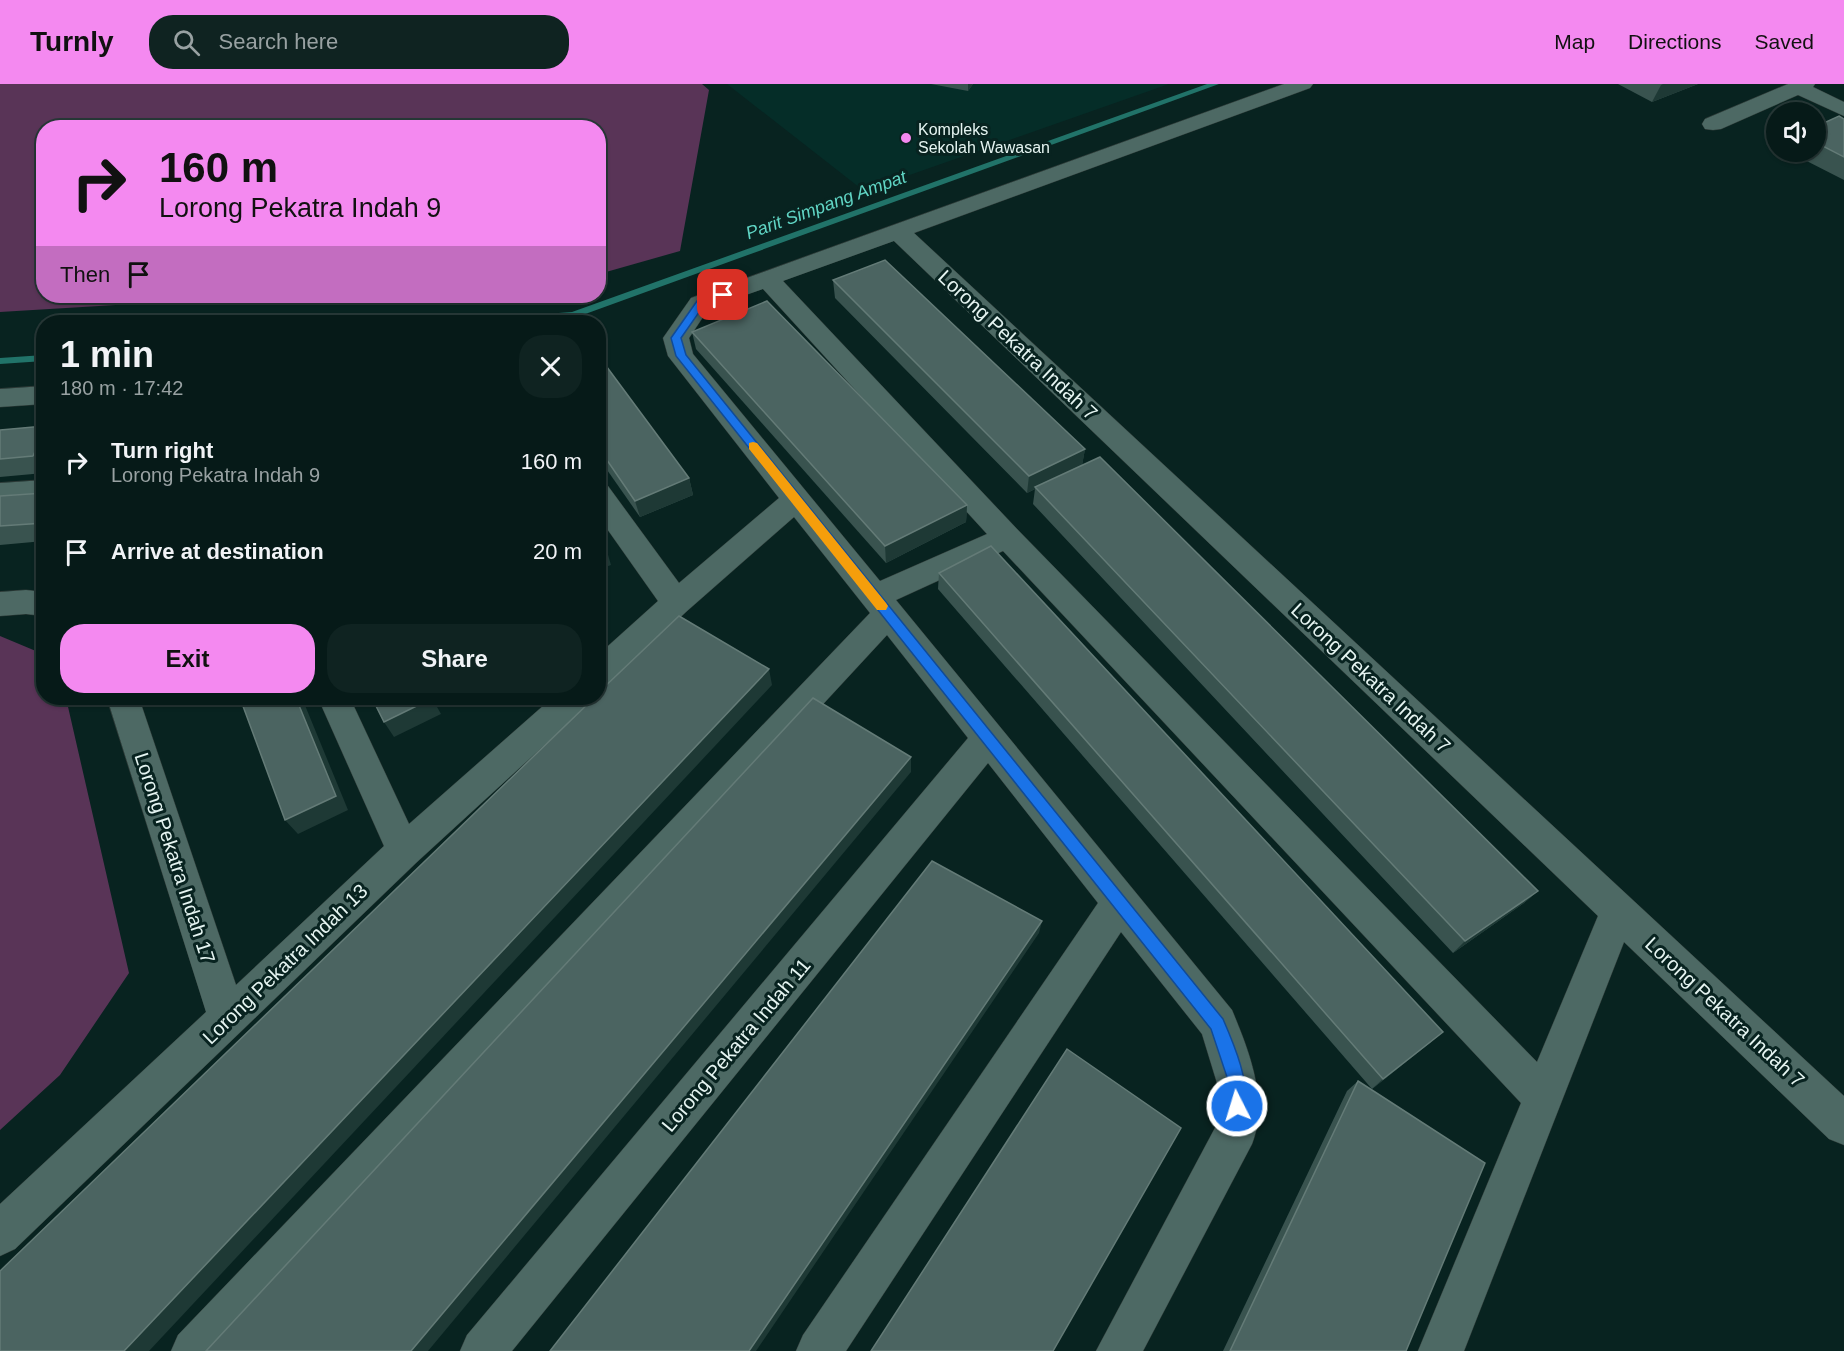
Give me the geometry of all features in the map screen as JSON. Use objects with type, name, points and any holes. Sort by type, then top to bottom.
[{"type":"street","points":[[1119,1351],[1238,1129],[1237,1083],[1218,1024],[681,356],[676,338],[700,303],[1303,84]]},
{"type":"street","points":[[1713,124],[1801,86],[1844,110]]},
{"type":"street","name":"Lorong Pekatra Indah 7","points":[[899,232],[1844,1124]]},
{"type":"street","points":[[767,279],[1007,537],[1543,1096]]},
{"type":"street","points":[[0,398],[36,396]]},
{"type":"street","points":[[0,493],[36,491]]},
{"type":"street","points":[[606,668],[676,603],[796,499]]},
{"type":"street","points":[[606,504],[676,603]]},
{"type":"street","points":[[194,1351],[881,605],[1007,537]]},
{"type":"street","points":[[0,604],[36,603]]},
{"type":"street","name":"Lorong Pekatra Indah 17","points":[[125,705],[228,1019]]},
{"type":"street","points":[[337,705],[404,851]]},
{"type":"street","name":"Lorong Pekatra Indah 13","points":[[0,1234],[404,851],[554,705]]},
{"type":"street","name":"Lorong Pekatra Indah 11","points":[[483,1351],[988,739]]},
{"type":"street","points":[[819,1351],[1119,903]]},
{"type":"street","points":[[1441,1351],[1618,911]]},
{"type":"shaded area","points":[[0,84],[702,84],[709,90],[680,251],[606,272],[606,120],[36,120],[36,303],[148,303],[0,312]]},
{"type":"shaded area","name":"Kompleks Sekolah Wawasan","points":[[727,84],[1169,84],[864,191]]},
{"type":"shaded area","points":[[0,636],[36,651],[36,705],[68,705],[129,973],[60,1075],[0,1130]]},
{"type":"building","points":[[1839,116],[1844,119],[1844,157],[1826,148],[1826,122]]},
{"type":"building","points":[[885,260],[1085,449],[1029,476],[833,280]]},
{"type":"building","points":[[767,301],[967,505],[885,546],[692,332]]},
{"type":"building","points":[[606,366],[689,478],[635,501],[606,459]]},
{"type":"building","points":[[36,427],[36,449],[33,456],[0,459],[0,430]]},
{"type":"building","points":[[1100,457],[1538,891],[1465,941],[1035,487]]},
{"type":"building","points":[[36,494],[36,524],[0,526],[0,496]]},
{"type":"building","points":[[991,546],[1443,1032],[1383,1079],[939,573]]},
{"type":"building","points":[[679,616],[769,669],[124,1351],[0,1351],[0,1271],[587,705],[606,705],[606,685]]},
{"type":"building","points":[[813,698],[911,757],[411,1351],[206,1351]]},
{"type":"building","points":[[243,705],[299,705],[336,796],[285,820]]},
{"type":"building","points":[[376,705],[419,705],[384,722]]},
{"type":"building","points":[[932,861],[1042,921],[749,1351],[550,1351]]},
{"type":"building","points":[[1067,1049],[1181,1128],[1053,1351],[871,1351]]},
{"type":"building","points":[[1358,1081],[1485,1163],[1406,1351],[1230,1351]]},
{"type":"waterway","name":"Parit Simpang Ampat","points":[[573,315],[1215,84]]},
{"type":"waterway","name":"Parit Simpang Ampat","points":[[0,361],[36,359]]},
{"type":"slow traffic","points":[[753,446],[882,606]]},
{"type":"place","name":"Kompleks Sekolah Wawasan","points":[[906,138]]},
{"type":"route","points":[[723,295],[700,303],[676,338],[681,356],[1218,1024],[1237,1083],[1237,1106]]}]
